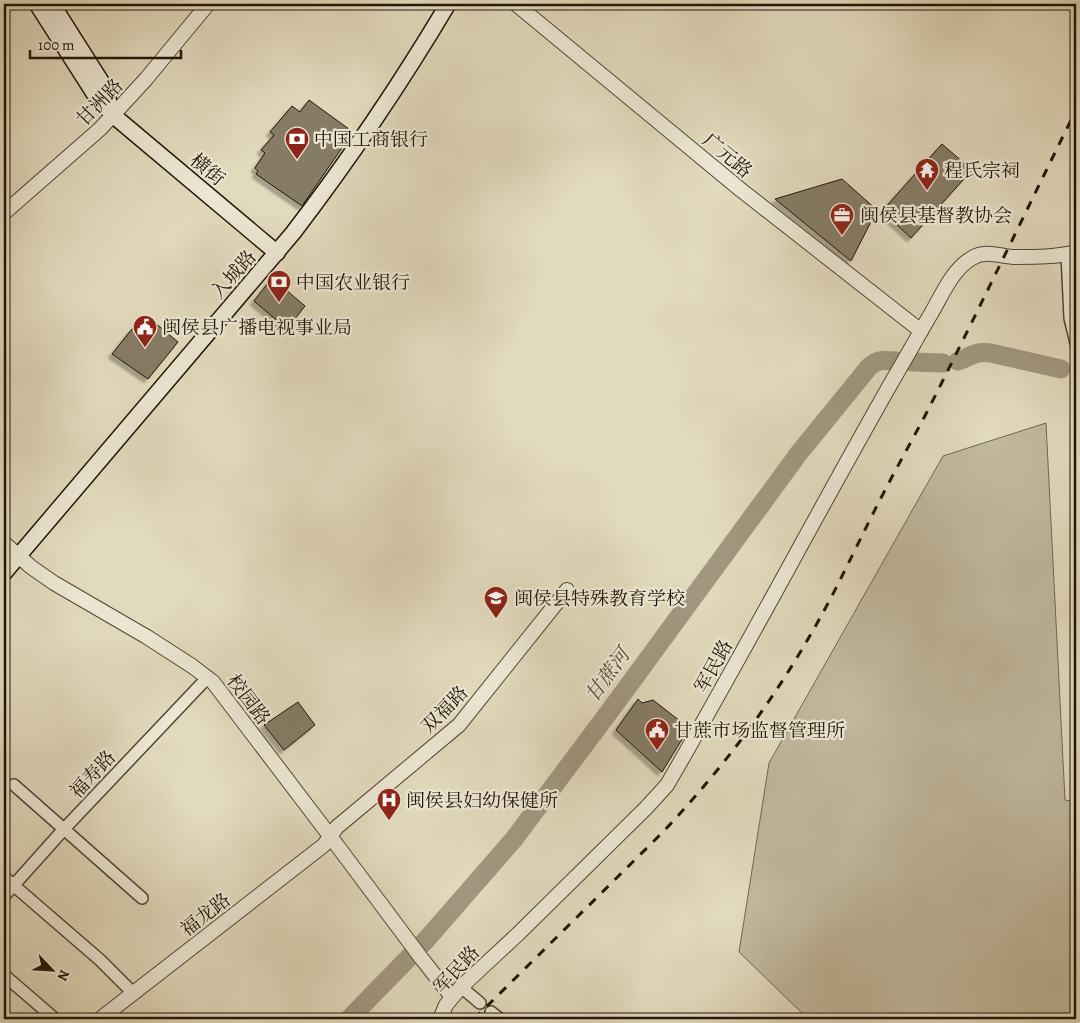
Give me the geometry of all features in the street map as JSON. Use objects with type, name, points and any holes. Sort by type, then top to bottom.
[{"type":"main road","name":"横街","points":[[38,4],[95,96],[114,116],[275,251]]},
{"type":"main road","points":[[52,4],[104,86],[114,116]]},
{"type":"main road","name":"入城路","points":[[275,251],[386,90],[439,4]]},
{"type":"main road","name":"入城路","points":[[4,573],[9,553],[314,206],[364,135],[448,4]]},
{"type":"street","name":"甘洲路","points":[[4,213],[114,116],[208,4]]},
{"type":"street","name":"广元路","points":[[516,4],[741,190],[920,331]]},
{"type":"street","name":"军民路","points":[[440,1019],[446,1004],[456,992],[518,934],[667,785],[796,556],[847,460],[953,276],[964,264],[976,256],[985,253],[1015,257],[1071,254]]},
{"type":"street","points":[[1071,254],[1070,318],[1076,343]]},
{"type":"street","name":"校园路","points":[[9,553],[54,583],[147,637],[208,678],[217,687],[422,959],[456,992]]},
{"type":"street","name":"双福路","points":[[330,836],[337,827],[460,725],[567,590]]},
{"type":"street","name":"福寿路","points":[[4,896],[64,829],[208,678]]},
{"type":"street","points":[[14,784],[142,898]]},
{"type":"street","name":"福龙路","points":[[100,1019],[324,845],[330,836]]},
{"type":"street","points":[[4,877],[100,960],[133,993]]},
{"type":"street","points":[[4,975],[55,1019]]},
{"type":"street","points":[[456,992],[480,1003]]},
{"type":"street","points":[[490,1012],[500,1019]]},
{"type":"shaded area","points":[[1046,423],[1065,800],[1076,802],[1076,1019],[808,1019],[739,952],[769,763],[943,456]]},
{"type":"building","name":"中国工商银行","points":[[309,100],[353,132],[302,206],[256,174],[258,171],[255,168],[265,153],[261,150],[274,135],[270,132],[292,106],[300,112]]},
{"type":"building","name":"程氏宗祠","points":[[942,144],[972,170],[911,238],[882,211]]},
{"type":"building","name":"闽侯县基督教协会","points":[[842,179],[877,210],[851,261],[775,199]]},
{"type":"building","name":"中国农业银行","points":[[272,278],[305,306],[287,329],[254,301]]},
{"type":"building","name":"闽侯县广播电视事业局","points":[[148,317],[178,342],[148,379],[112,354],[132,329]]},
{"type":"building","name":"甘蔗市场监督管理所","points":[[638,699],[642,703],[653,700],[689,728],[662,772],[616,730]]},
{"type":"building","points":[[298,702],[315,725],[284,750],[264,725]]},
{"type":"waterway","name":"甘蔗河","points":[[958,361],[975,354],[988,353],[1061,369]]},
{"type":"waterway","name":"甘蔗河","points":[[349,1019],[426,940],[514,839],[799,453],[869,367],[879,361],[896,361]]},
{"type":"waterway","name":"甘蔗河","points":[[912,362],[943,363]]},
{"type":"railway","points":[[474,1019],[682,812],[740,741],[776,691],[818,621],[948,371],[1076,110]]},
{"type":"place","name":"中国工商银行","points":[[297,160]]},
{"type":"place","name":"程氏宗祠","points":[[927,191]]},
{"type":"place","name":"闽侯县基督教协会","points":[[842,236]]},
{"type":"place","name":"中国农业银行","points":[[279,303]]},
{"type":"place","name":"闽侯县广播电视事业局","points":[[145,348]]},
{"type":"place","name":"闽侯县特殊教育学校","points":[[496,619]]},
{"type":"place","name":"甘蔗市场监督管理所","points":[[657,751]]},
{"type":"place","name":"闽侯县妇幼保健所","points":[[389,821]]}]
